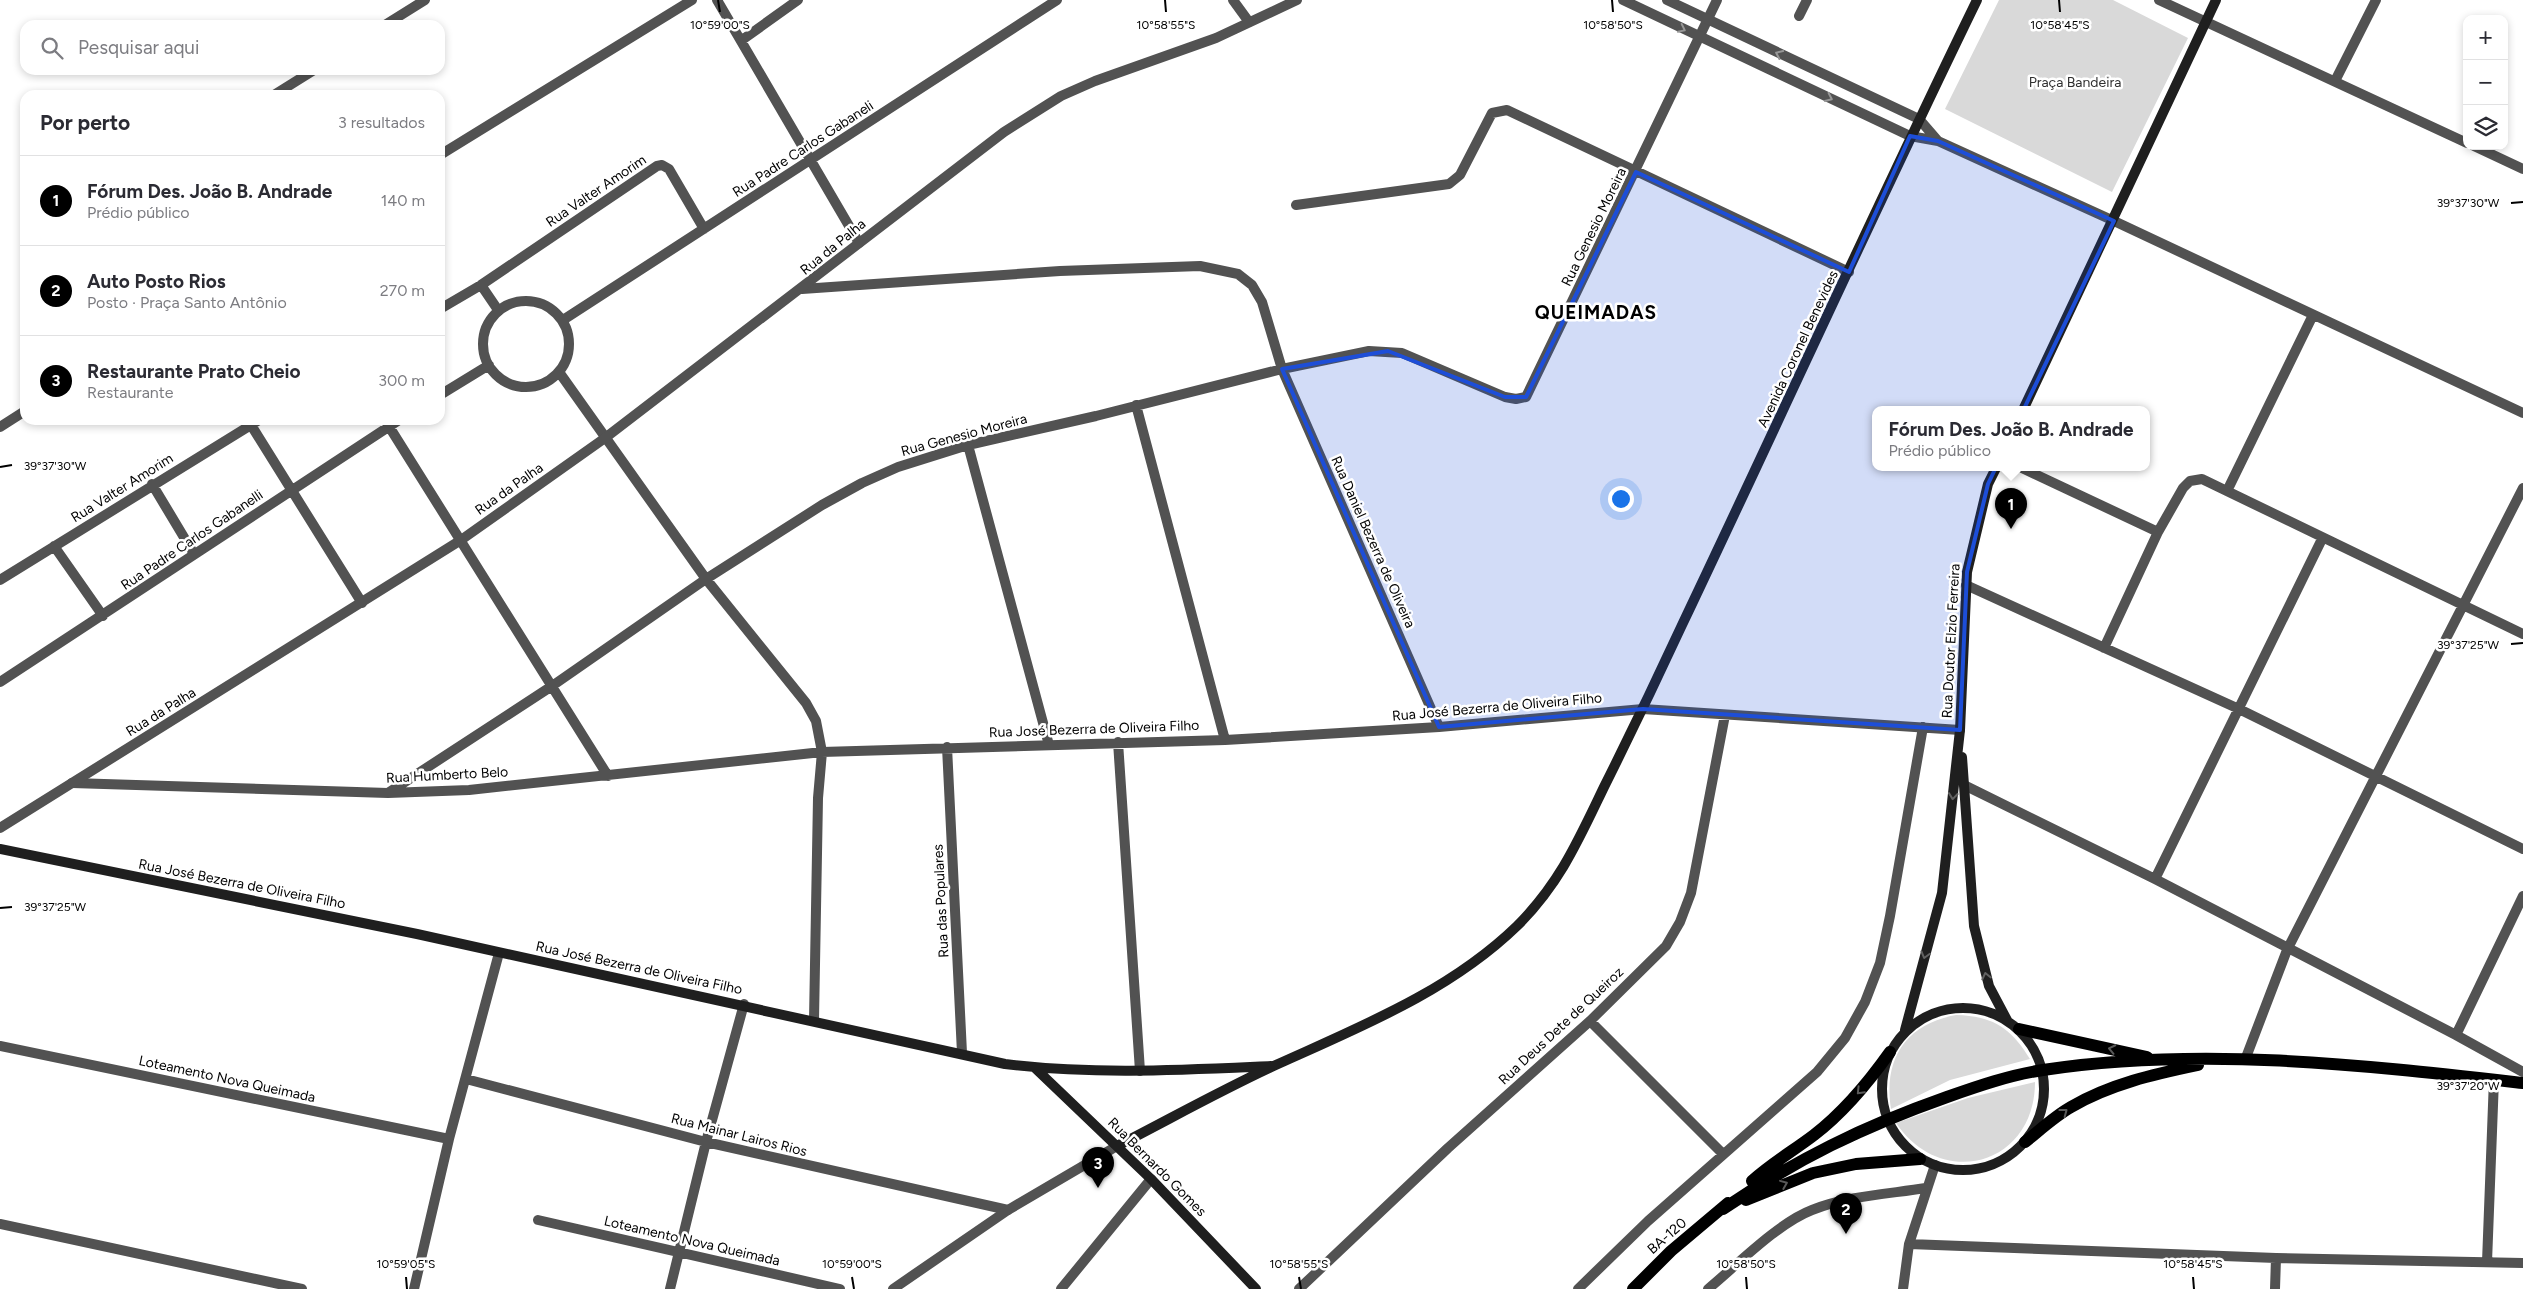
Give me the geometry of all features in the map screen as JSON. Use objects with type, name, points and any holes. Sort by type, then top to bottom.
[{"type":"main road","name":"Avenida Coronel Benevides","points":[[1643,709],[1849,272],[1910,136],[1977,0]]},
{"type":"main road","points":[[2025,406],[2114,221],[2216,0]]},
{"type":"main road","name":"Rua Doutor Elzio Ferreira","points":[[1960,730],[1966,572],[1988,484],[1994,471]]},
{"type":"main road","name":"Rua José Bezerra de Oliveira Filho","points":[[1117,1146],[1276,1065],[1339,1038],[1440,985],[1484,954],[1515,928],[1562,872],[1643,709]]},
{"type":"main road","points":[[1960,730],[1974,926],[1988,986],[2007,1020]]},
{"type":"main road","points":[[1723,1209],[1773,1162],[1814,1135],[1866,1086],[1905,1030],[1942,893],[1960,730]]},
{"type":"main road","name":"Rua José Bezerra de Oliveira Filho","points":[[0,849],[744,1004],[1005,1064],[1036,1068],[1140,1071],[1276,1065]]},
{"type":"main road","points":[[1905,1030],[1923,1017],[1946,1008],[1966,1007],[1989,1011],[2007,1020],[2019,1029],[2036,1052],[2042,1070],[2044,1098],[2038,1122],[2025,1142]]},
{"type":"main road","points":[[2019,1029],[2160,1059]]},
{"type":"main road","points":[[1890,1052],[1882,1078],[1881,1094],[1886,1118],[1895,1135],[1920,1159],[1950,1170],[1974,1171],[2001,1162],[2070,1107],[2106,1089],[2156,1074],[2223,1059]]},
{"type":"main road","name":"BA-120","points":[[1633,1289],[1670,1251],[1723,1209],[1775,1174],[1814,1152],[1886,1118],[1990,1082],[2042,1070],[2160,1059],[2223,1059],[2322,1063],[2523,1083]]},
{"type":"main road","name":"Rua Bernardo Gomes","points":[[1036,1068],[1152,1179],[1256,1289]]},
{"type":"main road","points":[[1723,1209],[1813,1173],[1856,1164],[1920,1159]]},
{"type":"street","points":[[393,20],[425,0]]},
{"type":"street","points":[[445,152],[692,0]]},
{"type":"street","points":[[717,0],[859,243]]},
{"type":"street","points":[[742,40],[798,0]]},
{"type":"street","name":"Rua Padre Carlos Gabaneli","points":[[563,320],[1057,0]]},
{"type":"street","points":[[1233,0],[1249,22]]},
{"type":"street","name":"Rua da Palha","points":[[0,828],[362,604],[461,540],[605,438],[802,289],[1004,132],[1062,96],[1095,81],[1216,38],[1297,0]]},
{"type":"street","points":[[1623,0],[1910,136],[1938,141],[2114,221],[2523,413]]},
{"type":"street","points":[[1667,0],[1919,119],[1938,141]]},
{"type":"street","name":"Rua Genesio Moreira","points":[[706,579],[822,505],[862,483],[898,467],[968,445],[1136,406],[1282,368],[1369,351],[1388,351],[1402,353],[1506,396],[1516,399],[1526,397],[1636,172],[1717,0]]},
{"type":"street","points":[[1799,16],[1807,0]]},
{"type":"street","points":[[2159,0],[2463,141]]},
{"type":"street","points":[[2334,81],[2376,0]]},
{"type":"street","points":[[282,90],[306,75]]},
{"type":"street","points":[[1296,205],[1449,184],[1460,175],[1492,113],[1507,110],[1849,272]]},
{"type":"street","points":[[2483,150],[2523,169]]},
{"type":"street","name":"Rua Valter Amorim","points":[[445,306],[481,285],[657,166],[662,165],[669,169],[704,229]]},
{"type":"street","points":[[802,289],[1060,271],[1200,266],[1238,274],[1252,285],[1262,302],[1282,368]]},
{"type":"street","points":[[481,285],[498,310]]},
{"type":"street","points":[[526,300],[540,302],[553,309],[563,320],[568,333],[570,347],[566,360],[559,372],[549,381],[536,386],[522,387],[509,383],[497,376],[489,364],[484,351],[484,336],[489,322],[498,310],[511,303],[526,300]]},
{"type":"street","points":[[2227,491],[2314,315]]},
{"type":"street","points":[[445,391],[489,364]]},
{"type":"street","name":"Rua Daniel Bezerra de Oliveira","points":[[1282,368],[1438,727]]},
{"type":"street","points":[[559,372],[706,579],[806,703],[816,721],[822,752],[818,798],[814,1020]]},
{"type":"street","points":[[1136,406],[1225,740]]},
{"type":"street","points":[[0,427],[20,415]]},
{"type":"street","name":"Rua Valter Amorim","points":[[0,580],[152,484],[250,425]]},
{"type":"street","points":[[257,425],[293,490],[362,604]]},
{"type":"street","name":"Rua Padre Carlos Gabanelli","points":[[0,682],[293,490],[384,425]]},
{"type":"street","points":[[388,425],[608,776]]},
{"type":"street","points":[[968,445],[1049,745]]},
{"type":"street","points":[[2028,471],[2158,532]]},
{"type":"street","points":[[2104,648],[2158,532],[2183,488],[2190,481],[2202,479],[2322,539],[2523,634]]},
{"type":"street","points":[[152,484],[194,554]]},
{"type":"street","points":[[2245,1060],[2288,950],[2523,488]]},
{"type":"street","points":[[2155,879],[2322,539]]},
{"type":"street","points":[[54,546],[103,616]]},
{"type":"street","points":[[388,793],[552,686],[706,579]]},
{"type":"street","points":[[1966,585],[2239,709],[2375,778],[2523,849]]},
{"type":"street","points":[[1643,709],[1960,730]]},
{"type":"street","name":"Rua José Bezerra de Oliveira Filho","points":[[822,752],[1225,740],[1438,727],[1643,709]]},
{"type":"street","name":"Rua Deus Dete de Queiroz","points":[[1299,1289],[1448,1148],[1590,1021],[1666,946],[1680,922],[1691,893],[1726,714]]},
{"type":"street","points":[[1578,1289],[1723,1154],[1817,1072],[1845,1038],[1865,1002],[1880,963],[1923,727]]},
{"type":"street","points":[[1118,742],[1140,1071]]},
{"type":"street","name":"Rua das Populares","points":[[947,747],[962,1053]]},
{"type":"street","name":"Rua Humberto Belo","points":[[72,783],[388,793],[469,790],[822,752]]},
{"type":"street","points":[[1964,786],[2155,879],[2288,950],[2456,1035],[2523,1072]]},
{"type":"street","points":[[2456,1035],[2523,896]]},
{"type":"street","points":[[414,1289],[449,1139],[499,952]]},
{"type":"street","points":[[670,1289],[706,1142],[744,1004]]},
{"type":"street","points":[[1590,1021],[1723,1154]]},
{"type":"street","name":"Loteamento Nova Queimada","points":[[0,1046],[449,1139]]},
{"type":"street","name":"Rua Mainar Lairos Rios","points":[[466,1079],[706,1142],[1008,1210]]},
{"type":"street","points":[[2487,1262],[2494,1080]]},
{"type":"street","points":[[893,1289],[1008,1210],[1117,1146]]},
{"type":"street","points":[[1903,1289],[1910,1244],[1926,1188],[1935,1165]]},
{"type":"street","points":[[1061,1289],[1152,1179]]},
{"type":"street","points":[[1708,1289],[1783,1226],[1810,1210],[1838,1202],[1926,1188]]},
{"type":"street","name":"Loteamento Nova Queimada","points":[[538,1220],[840,1289]]},
{"type":"street","points":[[0,1224],[302,1289]]},
{"type":"street","points":[[1910,1244],[2276,1258],[2523,1263]]},
{"type":"street","points":[[2275,1289],[2276,1258]]},
{"type":"highlighted area","points":[[1910,136],[1938,141],[2114,221],[1988,484],[1967,572],[1960,730],[1643,709],[1439,727],[1282,369],[1388,351],[1505,397],[1526,397],[1636,172],[1849,272]]},
{"type":"green space","name":"Praça Bandeira","points":[[1999,0],[2113,0],[2188,38],[2112,192],[1945,109]]},
{"type":"green space","points":[[1956,1015],[1980,1018],[2000,1026],[2016,1039],[2030,1059],[1950,1080],[1891,1109],[1889,1091],[1891,1074],[1895,1060],[1902,1047],[1911,1036],[1924,1026]]},
{"type":"green space","points":[[2035,1082],[2031,1110],[2020,1133],[2003,1149],[1983,1159],[1960,1162],[1937,1157],[1915,1144],[1896,1123],[1968,1098]]},
{"type":"place","name":"Fórum Des. João B. Andrade","points":[[2011,529]]},
{"type":"place","name":"Restaurante Prato Cheio","points":[[1098,1188]]},
{"type":"place","name":"Auto Posto Rios","points":[[1846,1234]]},
{"type":"district","name":"QUEIMADAS","points":[[1596,312]]}]
